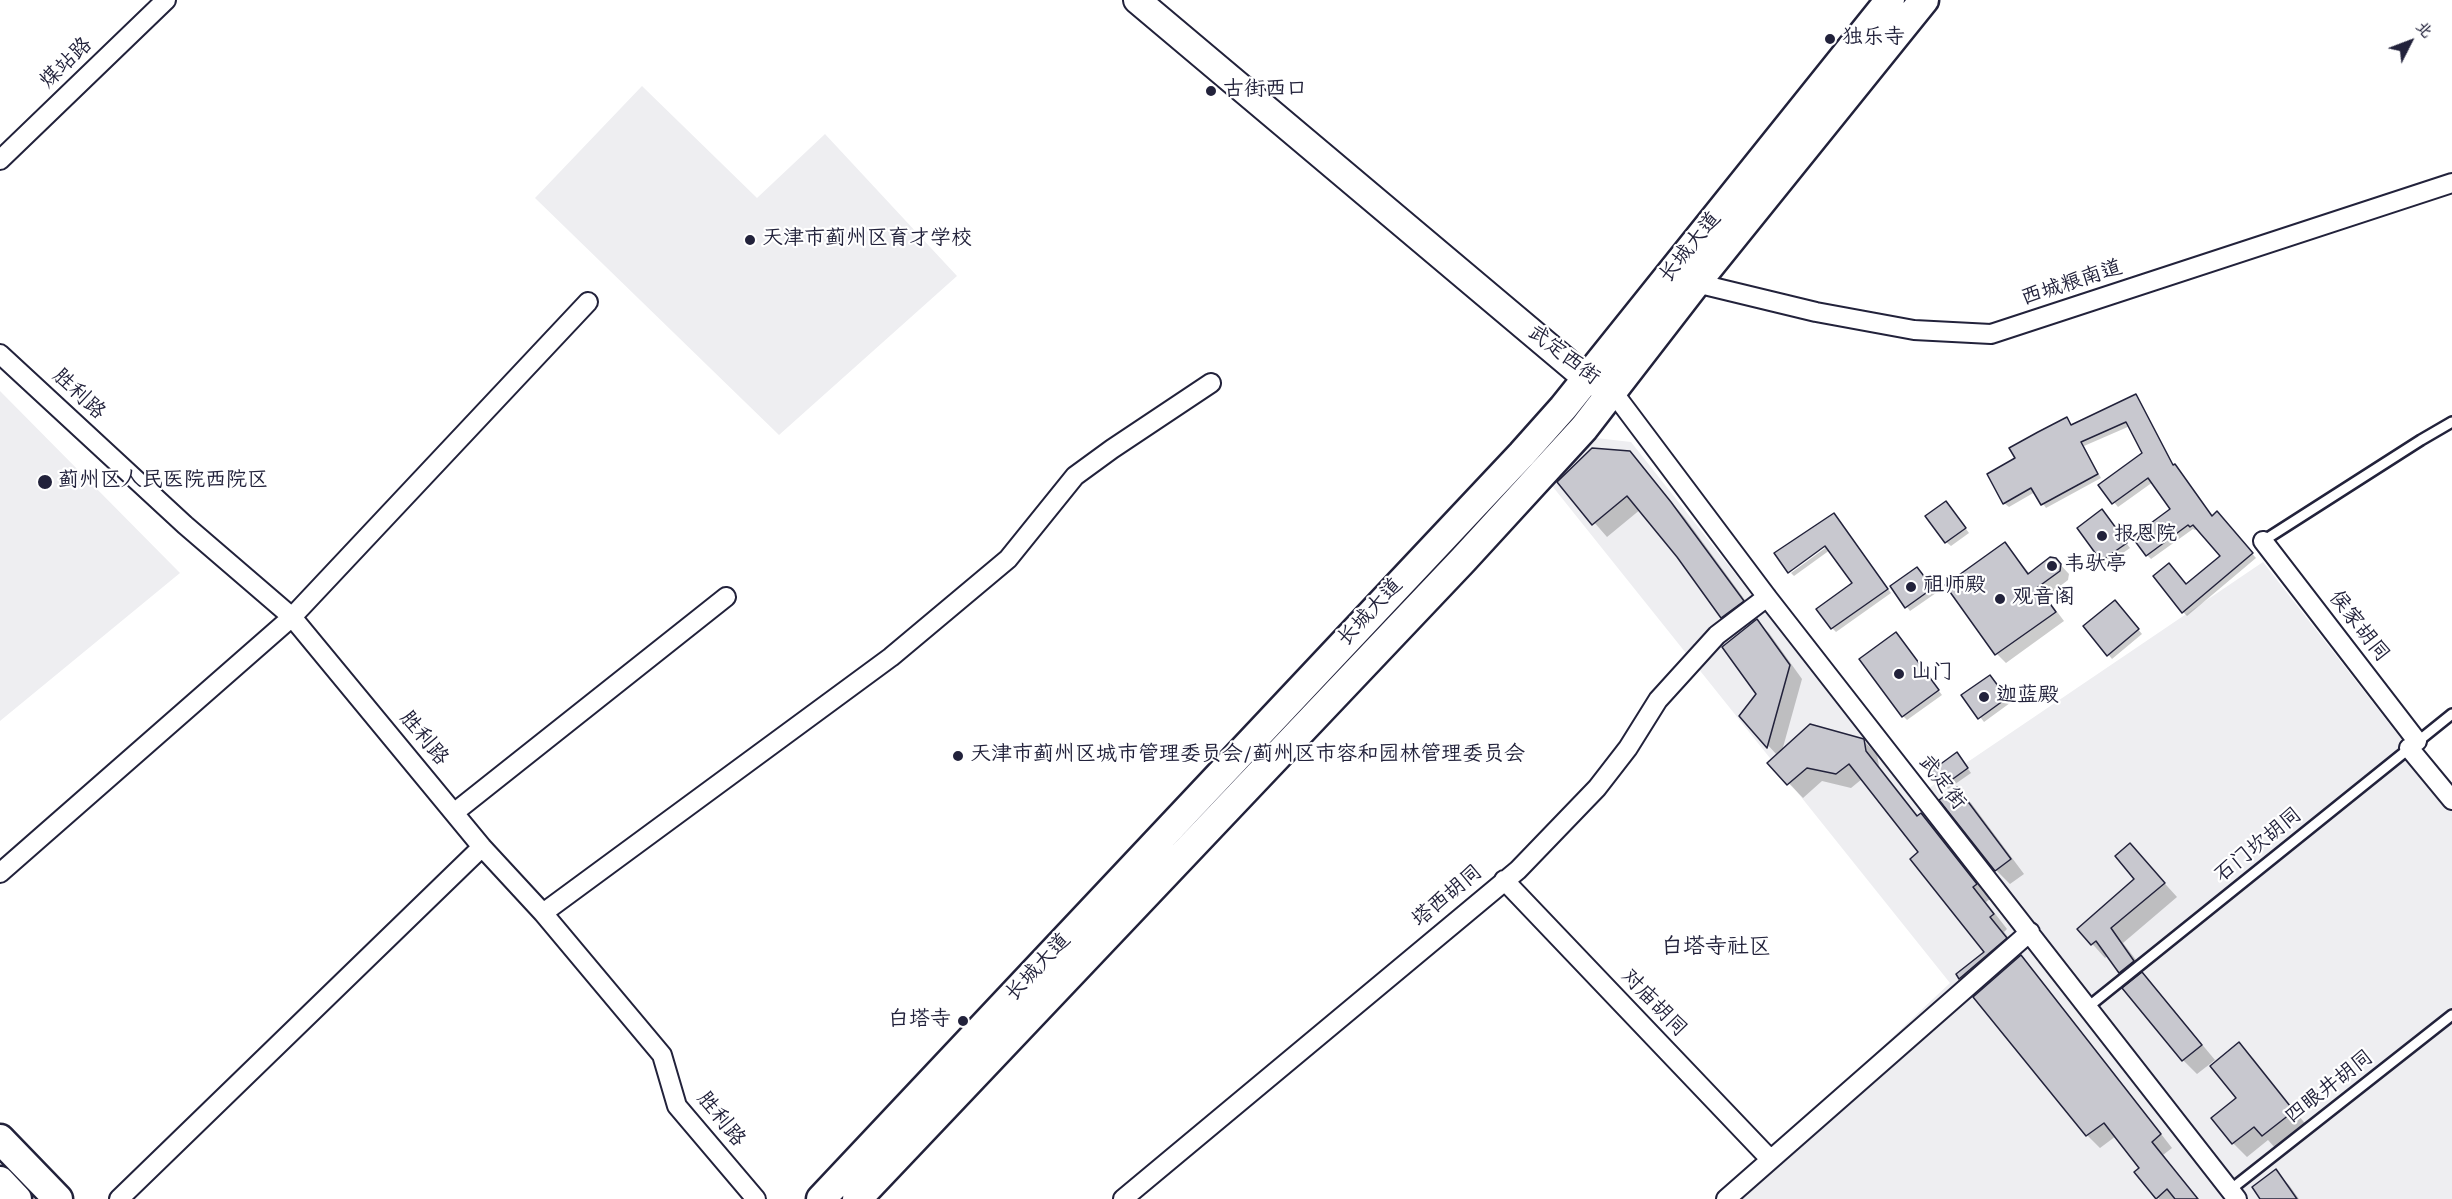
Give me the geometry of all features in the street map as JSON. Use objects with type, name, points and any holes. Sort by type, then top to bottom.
[{"type":"main road","name":"长城大道","points":[[821,1199],[1522,454],[1591,373],[1890,0]]},
{"type":"main road","name":"长城大道","points":[[857,1199],[1463,560],[1584,428],[1696,283],[1924,0]]},
{"type":"main road","points":[[0,1138],[58,1199]]},
{"type":"main road","points":[[0,1181],[17,1199]]},
{"type":"street","name":"煤站路","points":[[0,160],[166,0]]},
{"type":"street","name":"武定西街","points":[[1137,0],[1591,373]]},
{"type":"street","name":"武定西街","points":[[1157,0],[1613,392]]},
{"type":"street","name":"西城粮南道","points":[[1696,283],[1816,312],[1914,330],[1991,334],[2452,183]]},
{"type":"street","points":[[0,873],[292,617],[588,302]]},
{"type":"street","name":"胜利路","points":[[0,354],[186,525],[292,617],[482,847],[543,913],[662,1055],[677,1106],[756,1199]]},
{"type":"street","points":[[543,913],[891,657],[1008,559],[1075,476],[1211,383]]},
{"type":"street","name":"武定街","points":[[1613,392],[1767,597],[2234,1195]]},
{"type":"street","name":"侯家胡同","points":[[2263,541],[2452,800]]},
{"type":"street","points":[[455,812],[726,597]]},
{"type":"street","name":"塔西胡同","points":[[1123,1199],[1518,870],[1597,788],[1628,748],[1658,700],[1717,635],[1767,597]]},
{"type":"street","points":[[119,1199],[482,847]]},
{"type":"street","name":"对庙胡同","points":[[1504,880],[1770,1159]]},
{"type":"street","points":[[1726,1199],[2030,932]]},
{"type":"lane","points":[[2263,541],[2452,422]]},
{"type":"lane","name":"石门坎胡同","points":[[2088,1007],[2452,714]]},
{"type":"lane","name":"四眼井胡同","points":[[2234,1195],[2452,1014]]},
{"type":"shaded area","name":"天津市蓟州区育才学校","points":[[642,86],[757,198],[825,134],[957,276],[779,435],[535,198]]},
{"type":"shaded area","name":"蓟州区人民医院西院区","points":[[0,391],[180,573],[0,721]]},
{"type":"shaded area","points":[[1596,438],[1631,442],[1913,799],[2263,562],[2452,804],[2452,1199],[1721,1199],[1950,983],[1549,482]]},
{"type":"building","points":[[2136,394],[2173,465],[2175,464],[2212,516],[2217,511],[2253,553],[2182,613],[2153,576],[2169,563],[2186,584],[2220,556],[2193,525],[2190,527],[2188,525],[2146,556],[2132,537],[2170,509],[2148,478],[2112,504],[2098,485],[2142,453],[2126,422],[2081,442],[2098,474],[2041,505],[2031,488],[2003,504],[1987,474],[2015,458],[2009,448],[2038,432],[2067,417],[2071,425]]},
{"type":"building","points":[[1592,448],[1630,451],[1744,601],[1721,618],[1677,557],[1627,496],[1592,525],[1557,482]]},
{"type":"building","points":[[1946,501],[1966,528],[1945,543],[1925,516]]},
{"type":"building","name":"报恩院","points":[[2102,509],[2127,543],[2101,561],[2077,528]]},
{"type":"building","points":[[1834,513],[1888,589],[1831,629],[1816,609],[1852,583],[1825,546],[1788,573],[1774,553]]},
{"type":"building","name":"观音阁","points":[[2005,542],[2028,574],[2050,557],[2056,558],[2061,564],[2060,571],[2038,587],[2056,612],[1995,655],[1945,585]]},
{"type":"building","name":"祖师殿","points":[[1917,567],[1933,588],[1905,608],[1890,586]]},
{"type":"building","points":[[2115,600],[2139,629],[2107,656],[2083,626]]},
{"type":"building","points":[[1757,619],[1790,665],[1767,748],[1739,716],[1756,694],[1722,647]]},
{"type":"building","name":"山门","points":[[1896,632],[1939,690],[1902,717],[1859,659]]},
{"type":"building","name":"迦蓝殿","points":[[1990,675],[2007,698],[1978,719],[1961,695]]},
{"type":"building","points":[[1810,724],[1864,739],[1866,751],[1917,816],[1921,813],[1977,884],[1973,887],[1994,914],[1990,917],[2007,938],[1959,979],[1956,974],[1984,952],[1910,859],[1918,852],[1849,764],[1836,774],[1807,768],[1787,785],[1767,763]]},
{"type":"building","points":[[1957,752],[1968,768],[1943,786],[1931,771]]},
{"type":"building","points":[[1957,787],[2011,859],[1995,871],[1939,800]]},
{"type":"building","points":[[2130,843],[2165,883],[2111,928],[2134,961],[2119,973],[2096,941],[2091,945],[2077,929],[2134,879],[2115,856]]},
{"type":"building","points":[[2021,955],[2161,1134],[2152,1142],[2198,1199],[2175,1199],[2167,1189],[2156,1199],[2134,1172],[2139,1168],[2104,1123],[2086,1136],[1973,997]]},
{"type":"building","points":[[2142,972],[2202,1045],[2182,1061],[2122,988]]},
{"type":"building","points":[[2239,1042],[2294,1111],[2262,1136],[2254,1127],[2232,1144],[2211,1118],[2236,1098],[2210,1066]]},
{"type":"building","points":[[2276,1169],[2297,1199],[2260,1199],[2252,1187]]},
{"type":"place","name":"独乐寺","points":[[1830,39]]},
{"type":"place","name":"古街西口","points":[[1211,91]]},
{"type":"place","name":"天津市蓟州区育才学校","points":[[750,240]]},
{"type":"place","name":"蓟州区人民医院西院区","points":[[45,482]]},
{"type":"place","name":"报恩院","points":[[2102,536]]},
{"type":"place","name":"韦驮亭","points":[[2052,566]]},
{"type":"place","name":"祖师殿","points":[[1911,587]]},
{"type":"place","name":"观音阁","points":[[2000,599]]},
{"type":"place","name":"山门","points":[[1899,674]]},
{"type":"place","name":"迦蓝殿","points":[[1984,697]]},
{"type":"place","name":"天津市蓟州区城市管理委员会/蓟州区市容和园林管理委员会","points":[[958,756]]},
{"type":"place","name":"白塔寺","points":[[963,1021]]},
{"type":"district","name":"白塔寺社区","points":[[1716,948]]}]
